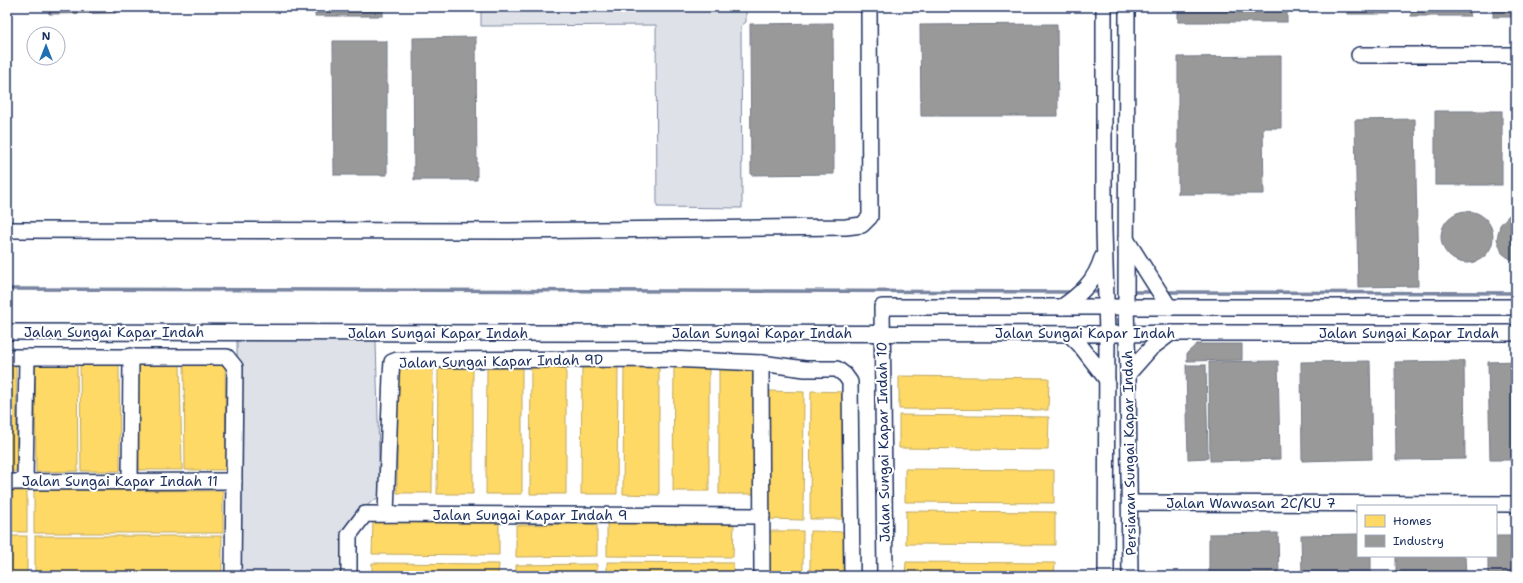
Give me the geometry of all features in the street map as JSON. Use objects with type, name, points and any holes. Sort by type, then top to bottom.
[{"type":"street","points":[[7,230],[516,231],[846,227],[862,225],[870,217],[869,7]]},
{"type":"street","name":"Persiaran Sungai Kapar Indah","points":[[1104,7],[1105,278],[1107,334],[1106,576]]},
{"type":"street","name":"Persiaran Sungai Kapar Indah","points":[[1127,7],[1126,302],[1130,576]]},
{"type":"street","points":[[1359,56],[1516,55]]},
{"type":"street","points":[[1126,239],[1169,307]]},
{"type":"street","points":[[1062,307],[1079,295],[1090,283],[1099,268],[1105,248]]},
{"type":"street","name":"Jalan Sungai Kapar Indah","points":[[882,307],[1062,307],[1126,302],[1169,307],[1516,307]]},
{"type":"street","name":"Jalan Sungai Kapar Indah 10","points":[[882,307],[885,576]]},
{"type":"street","name":"Jalan Sungai Kapar Indah","points":[[7,332],[1068,334],[1516,333]]},
{"type":"street","points":[[1128,374],[1151,348],[1171,333]]},
{"type":"street","points":[[1068,334],[1080,345],[1107,380]]},
{"type":"street","points":[[130,481],[131,356]]},
{"type":"street","points":[[7,357],[227,357],[234,367],[233,576]]},
{"type":"street","points":[[25,482],[27,357]]},
{"type":"street","name":"Jalan Sungai Kapar Indah 9D","points":[[386,514],[391,375],[392,362],[397,360],[668,359],[761,364]]},
{"type":"street","points":[[762,576],[761,364],[805,369],[837,369],[845,374],[850,382],[852,576]]},
{"type":"street","name":"Jalan Sungai Kapar Indah 11","points":[[7,482],[234,481]]},
{"type":"street","name":"Jalan Wawasan 2C/KU 7","points":[[1130,503],[1516,504]]},
{"type":"street","name":"Jalan Sungai Kapar Indah 9","points":[[349,576],[349,535],[365,514],[762,516]]},
{"type":"shaded area","points":[[481,7],[746,7],[746,22],[741,26],[742,208],[657,207],[656,25],[481,26]]},
{"type":"shaded area","points":[[237,339],[376,340],[380,496],[355,514],[341,537],[341,576],[238,576]]},
{"type":"building: Homes","points":[[35,361],[77,361],[78,471],[36,472]]},
{"type":"building: Homes","points":[[80,361],[119,361],[120,471],[81,471]]},
{"type":"building: Homes","points":[[138,363],[180,363],[182,470],[139,470]]},
{"type":"building: Homes","points":[[184,363],[225,363],[226,470],[185,470]]},
{"type":"building: Homes","points":[[674,363],[709,363],[709,491],[673,491]]},
{"type":"building: Homes","points":[[7,364],[16,364],[17,471],[7,472]]},
{"type":"building: Homes","points":[[397,366],[433,366],[432,493],[397,493]]},
{"type":"building: Homes","points":[[438,366],[473,366],[473,494],[437,494]]},
{"type":"building: Homes","points":[[487,366],[522,366],[522,494],[486,494]]},
{"type":"building: Homes","points":[[531,366],[566,367],[566,494],[530,494]]},
{"type":"building: Homes","points":[[582,366],[618,366],[617,494],[581,494]]},
{"type":"building: Homes","points":[[719,366],[755,366],[754,494],[719,494]]},
{"type":"building: Homes","points":[[624,367],[659,367],[659,495],[623,494]]},
{"type":"building: Homes","points":[[899,376],[1049,378],[1048,410],[899,409]]},
{"type":"building: Homes","points":[[769,391],[804,392],[803,520],[768,519]]},
{"type":"building: Homes","points":[[811,391],[845,392],[845,519],[810,519]]},
{"type":"building: Homes","points":[[899,415],[1049,417],[1048,450],[899,448]]},
{"type":"building: Homes","points":[[905,469],[1054,470],[1054,503],[905,502]]},
{"type":"building: Homes","points":[[34,490],[223,491],[223,533],[34,533]]},
{"type":"building: Homes","points":[[7,491],[27,491],[27,532],[7,532]]},
{"type":"building: Homes","points":[[906,511],[1055,512],[1055,545],[906,544]]},
{"type":"building: Homes","points":[[373,521],[499,522],[499,555],[372,554]]},
{"type":"building: Homes","points":[[607,523],[734,524],[733,557],[607,556]]},
{"type":"building: Homes","points":[[597,524],[597,556],[516,557],[516,525]]},
{"type":"building: Homes","points":[[768,531],[803,531],[803,576],[768,576]]},
{"type":"building: Homes","points":[[810,531],[845,532],[845,576],[810,576]]},
{"type":"building: Homes","points":[[7,536],[27,536],[27,576],[7,576]]},
{"type":"building: Homes","points":[[35,536],[222,536],[222,576],[35,576]]},
{"type":"building: Homes","points":[[607,562],[733,563],[733,576],[607,576]]},
{"type":"building: Homes","points":[[906,562],[1055,563],[1054,576],[905,576]]},
{"type":"building: Homes","points":[[372,563],[499,564],[498,576],[372,576]]},
{"type":"building: Homes","points":[[597,564],[597,576],[516,576],[516,565]]},
{"type":"building: Industry","points":[[49,7],[116,7],[116,13],[49,14]]},
{"type":"building: Industry","points":[[315,7],[383,7],[383,16],[315,16]]},
{"type":"building: Industry","points":[[1178,7],[1287,7],[1287,22],[1178,22]]},
{"type":"building: Industry","points":[[1347,7],[1390,7],[1390,14],[1347,14]]},
{"type":"building: Industry","points":[[1411,7],[1470,7],[1470,16],[1411,16]]},
{"type":"building: Industry","points":[[1493,7],[1516,7],[1516,17],[1493,17]]},
{"type":"building: Industry","points":[[833,23],[834,174],[751,175],[750,24]]},
{"type":"building: Industry","points":[[1057,24],[1058,116],[921,116],[920,25]]},
{"type":"building: Industry","points":[[476,37],[477,180],[414,180],[413,38]]},
{"type":"building: Industry","points":[[333,41],[387,41],[387,175],[334,175]]},
{"type":"building: Industry","points":[[1281,56],[1281,128],[1263,128],[1264,194],[1178,194],[1178,57]]},
{"type":"building: Industry","points":[[1435,111],[1502,111],[1502,185],[1435,185]]},
{"type":"building: Industry","points":[[1415,119],[1418,286],[1358,287],[1355,120]]},
{"type":"building: Industry","points":[[1462,211],[1472,211],[1486,218],[1493,232],[1493,242],[1486,256],[1472,263],[1462,263],[1452,259],[1445,252],[1441,242],[1441,232],[1445,222],[1452,215]]},
{"type":"building: Industry","points":[[1516,212],[1516,262],[1502,253],[1497,239],[1500,225],[1510,214]]},
{"type":"building: Industry","points":[[1197,344],[1242,344],[1242,360],[1187,361],[1187,353]]},
{"type":"building: Industry","points":[[1278,361],[1280,459],[1210,461],[1209,362]]},
{"type":"building: Industry","points":[[1370,361],[1372,459],[1302,461],[1301,362]]},
{"type":"building: Industry","points":[[1464,361],[1465,459],[1396,460],[1395,362]]},
{"type":"building: Industry","points":[[1516,361],[1516,460],[1490,460],[1488,362]]},
{"type":"building: Industry","points":[[1186,365],[1206,365],[1208,458],[1188,459]]},
{"type":"building: Industry","points":[[1278,533],[1279,576],[1209,576],[1209,534]]},
{"type":"building: Industry","points":[[1357,534],[1357,557],[1371,557],[1371,576],[1302,576],[1301,535]]},
{"type":"building: Industry","points":[[1497,536],[1516,536],[1516,576],[1488,576],[1488,557],[1497,557]]},
{"type":"building: Industry","points":[[1396,557],[1465,557],[1466,576],[1396,576]]},
{"type":"waterway","points":[[7,289],[1074,292]]},
{"type":"waterway","points":[[1088,292],[1102,292]]},
{"type":"waterway","points":[[1130,292],[1154,292]]},
{"type":"waterway","points":[[1164,292],[1516,293]]}]
